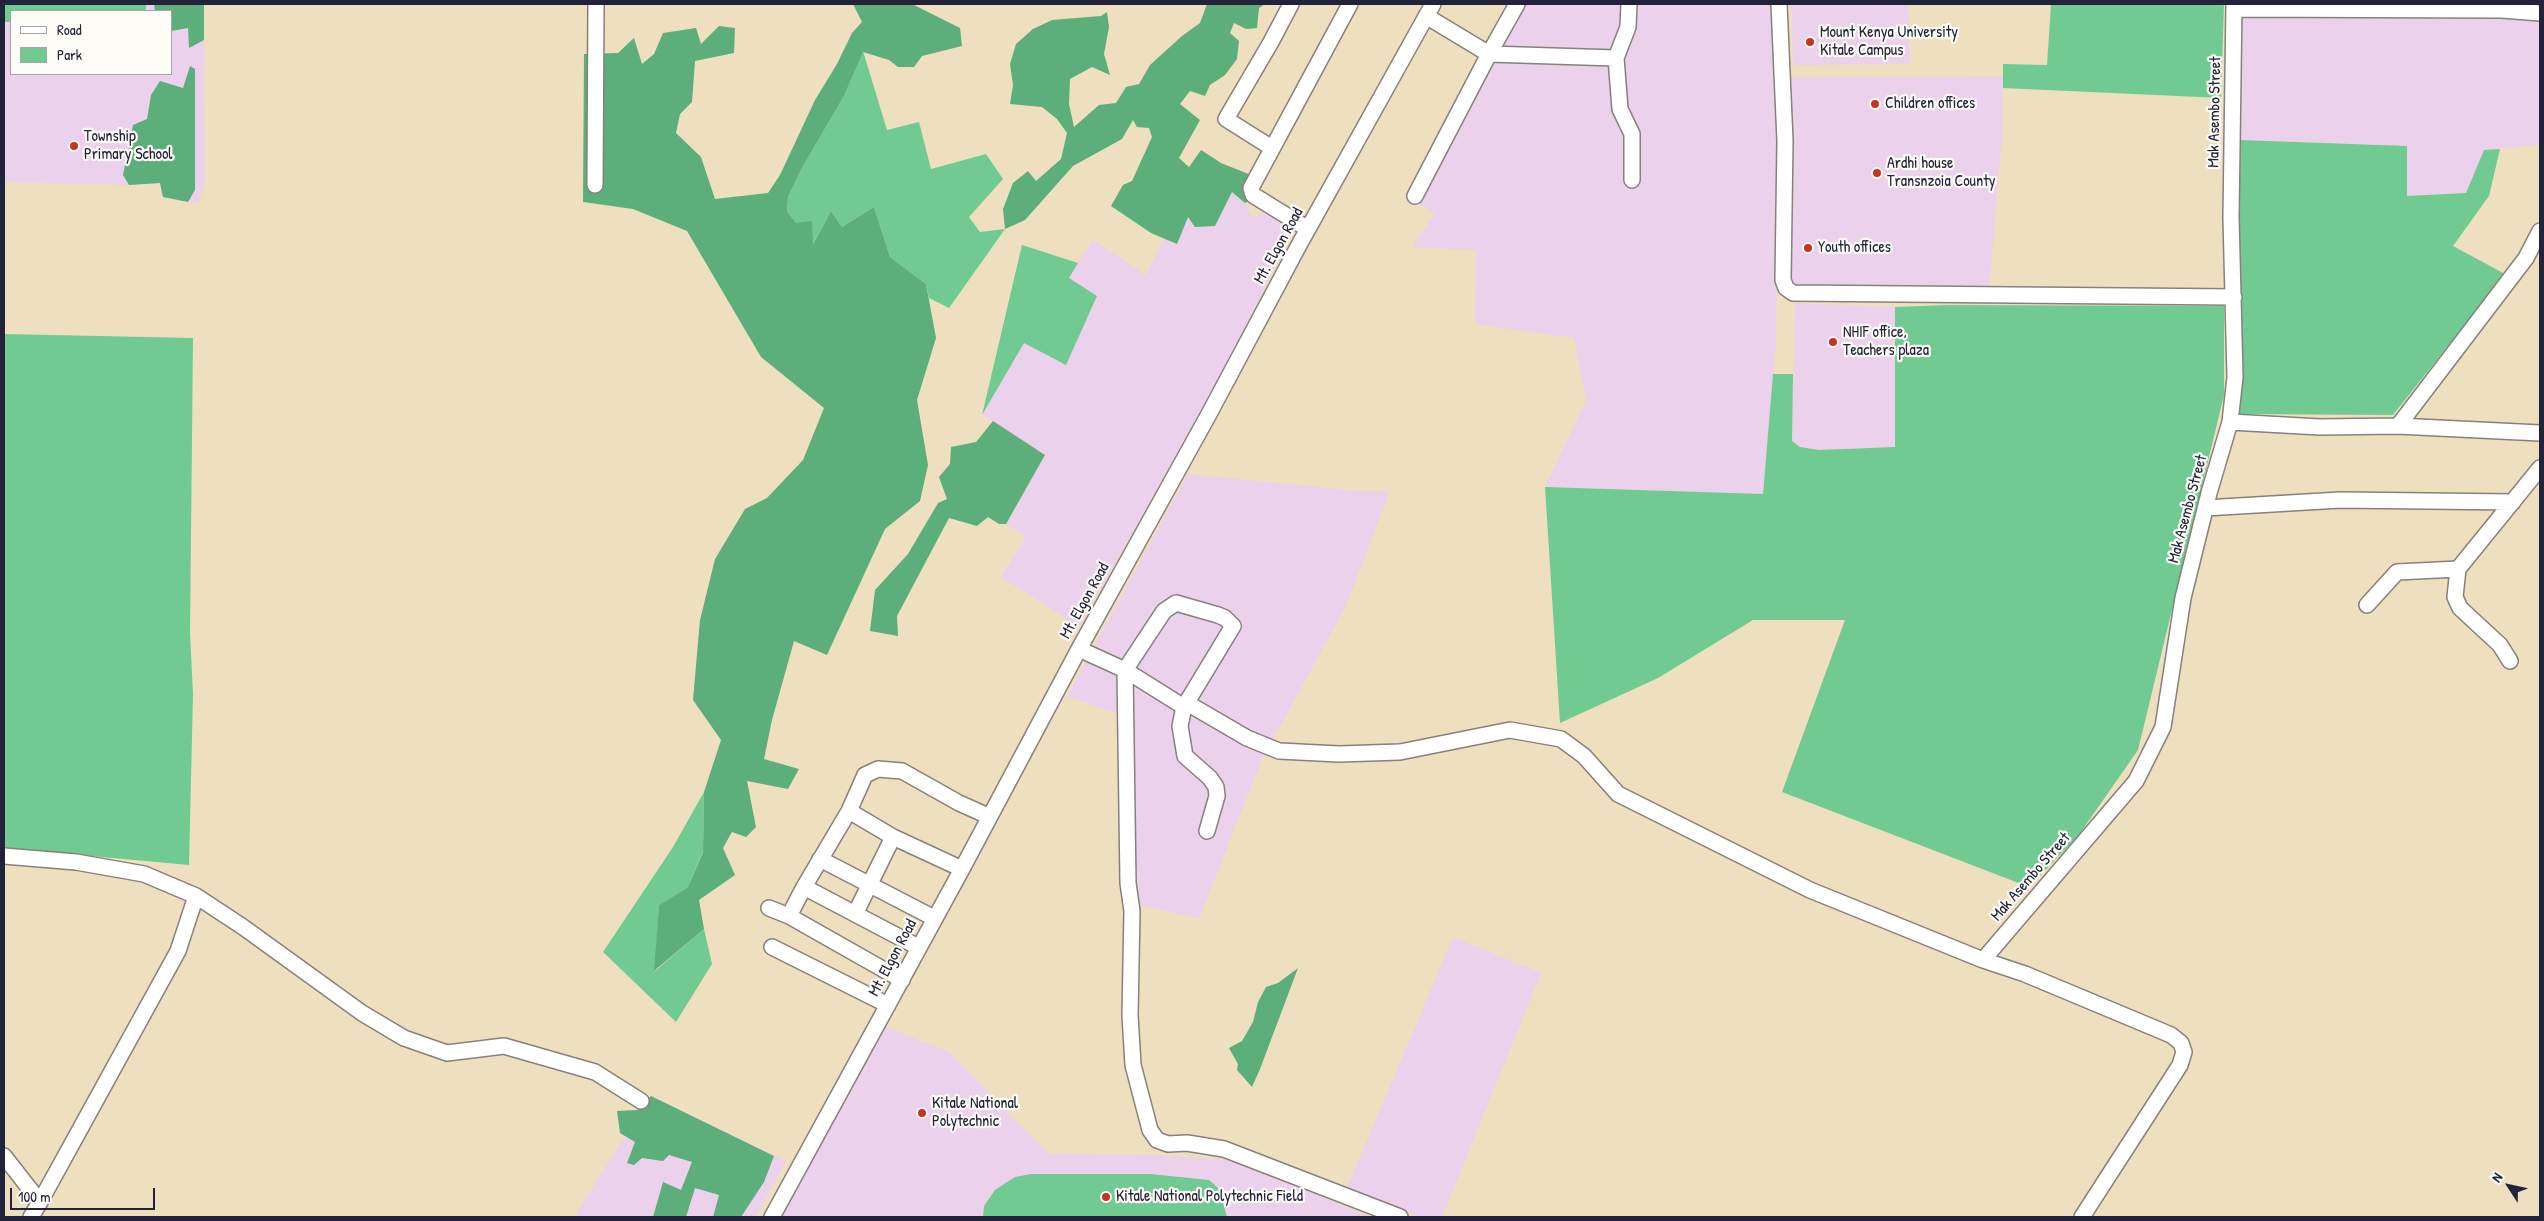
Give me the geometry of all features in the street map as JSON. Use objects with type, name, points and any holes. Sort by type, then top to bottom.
[{"type":"street","points":[[595,186],[596,4]]},
{"type":"street","points":[[1272,148],[1226,119],[1291,4]]},
{"type":"street","points":[[1308,229],[1253,195],[1251,188],[1350,4]]},
{"type":"street","points":[[1415,196],[1517,4]]},
{"type":"street","points":[[1629,4],[1628,27],[1616,58],[1620,109],[1632,134],[1632,180]]},
{"type":"street","points":[[1779,4],[1785,140],[1783,280],[1786,288],[1793,293],[2234,297]]},
{"type":"street","points":[[2234,6],[2382,7],[2502,10],[2540,13]]},
{"type":"street","name":"Mak Asembo Street","points":[[1983,960],[2136,781],[2164,727],[2183,598],[2205,508],[2230,422],[2235,377],[2231,217],[2234,6]]},
{"type":"street","points":[[1430,10],[1489,54],[1616,58]]},
{"type":"street","name":"Mt. Elgon Road","points":[[772,1217],[835,1098],[888,1006],[1079,649],[1430,10]]},
{"type":"street","points":[[2398,426],[2474,329],[2526,258],[2540,231]]},
{"type":"street","points":[[2230,422],[2320,427],[2398,426],[2540,433]]},
{"type":"street","points":[[2510,661],[2500,645],[2460,608],[2455,597],[2458,569],[2540,468]]},
{"type":"street","points":[[2205,508],[2340,500],[2512,502]]},
{"type":"street","points":[[2367,605],[2397,572],[2458,569]]},
{"type":"street","points":[[1207,831],[1217,796],[1216,787],[1210,778],[1185,756],[1180,726],[1186,705],[1233,626],[1226,618],[1176,603],[1169,605],[1125,670],[1128,883],[1132,911],[1130,1015],[1133,1065],[1150,1130],[1157,1140],[1168,1144],[1187,1143],[1224,1149],[1400,1217]]},
{"type":"street","points":[[1079,649],[1125,670],[1247,738],[1278,751],[1339,754],[1400,752],[1510,730],[1560,738],[1584,756],[1618,794],[1654,814],[1810,890],[1983,960],[2025,974],[2171,1035],[2181,1043],[2184,1052],[2180,1065],[2082,1217]]},
{"type":"street","points":[[789,916],[848,811],[865,774],[885,768],[902,771],[959,803],[988,816]]},
{"type":"street","points":[[848,811],[893,837],[962,869]]},
{"type":"street","points":[[855,914],[893,837]]},
{"type":"street","points":[[4,856],[76,862],[144,874],[196,896],[243,927],[362,1014],[404,1038],[447,1053],[504,1046],[595,1072],[641,1101]]},
{"type":"street","points":[[820,859],[934,918]]},
{"type":"street","points":[[804,887],[918,947]]},
{"type":"street","points":[[30,1217],[178,951],[196,896]]},
{"type":"street","points":[[769,908],[789,916],[902,980]]},
{"type":"street","points":[[772,947],[888,1006]]},
{"type":"street","points":[[4,1156],[40,1202]]},
{"type":"shaded area","points":[[4,4],[204,4],[205,184],[198,203],[163,197],[160,183],[129,185],[4,182]]},
{"type":"shaded area","points":[[1514,4],[1774,4],[1779,141],[1776,343],[1763,494],[1545,487],[1586,401],[1574,338],[1475,324],[1476,250],[1412,247],[1435,213],[1410,199]]},
{"type":"shaded area","points":[[1791,4],[1908,4],[1910,64],[1793,65]]},
{"type":"shaded area","points":[[2241,15],[2460,15],[2540,20],[2540,144],[2484,151],[2466,193],[2407,196],[2407,146],[2240,140]]},
{"type":"shaded area","points":[[2003,76],[2003,123],[1989,289],[1791,286],[1791,77]]},
{"type":"shaded area","points":[[1232,191],[1245,203],[1252,218],[1267,213],[1294,230],[1207,401],[1079,627],[1001,577],[1026,537],[1006,524],[1045,455],[982,415],[1024,343],[1067,365],[1068,278],[1093,240],[1146,275],[1164,238],[1177,244],[1188,216],[1225,209]]},
{"type":"shaded area","points":[[1795,303],[1895,307],[1895,447],[1819,450],[1800,447],[1792,441]]},
{"type":"shaded area","points":[[1188,474],[1356,491],[1390,491],[1346,606],[1261,761],[1199,919],[1136,904],[1130,690],[1115,713],[1067,696]]},
{"type":"shaded area","points":[[1453,937],[1541,973],[1442,1217],[1421,1217],[1347,1188]]},
{"type":"shaded area","name":"Kitale National Polytechnic","points":[[886,1027],[949,1052],[1048,1153],[1155,1155],[1230,1160],[1371,1217],[779,1217],[804,1166]]},
{"type":"shaded area","points":[[651,1096],[786,1161],[756,1217],[578,1217],[577,1212]]},
{"type":"green space","points":[[4,4],[146,4],[146,10],[10,10],[10,22],[4,22]]},
{"type":"green space","points":[[154,4],[204,4],[204,40],[189,48],[188,28],[172,31],[172,10],[155,10]]},
{"type":"green space","points":[[853,4],[912,4],[960,28],[962,46],[922,56],[914,67],[898,67],[889,60],[863,52],[844,96],[802,168],[788,197],[787,211],[796,223],[812,221],[813,244],[831,211],[842,227],[874,207],[890,257],[926,284],[936,338],[917,400],[928,465],[920,501],[885,529],[827,655],[794,641],[772,720],[764,759],[799,769],[788,789],[747,781],[756,827],[746,837],[732,832],[723,848],[735,875],[699,900],[704,929],[654,971],[659,905],[688,887],[703,852],[704,792],[721,740],[693,700],[700,620],[715,559],[745,509],[767,498],[803,460],[824,408],[761,357],[687,231],[633,209],[583,202],[584,54],[618,53],[634,38],[642,64],[654,54],[663,33],[696,28],[701,44],[719,26],[735,28],[734,53],[695,61],[692,102],[680,114],[676,133],[701,157],[715,199],[768,193],[780,175],[815,100],[837,64],[852,33],[862,22]]},
{"type":"green space","points":[[1207,4],[1265,4],[1259,8],[1257,28],[1246,29],[1234,23],[1230,33],[1239,41],[1237,59],[1225,75],[1210,85],[1205,96],[1190,91],[1180,104],[1200,120],[1179,158],[1189,167],[1201,150],[1221,163],[1251,175],[1251,200],[1245,203],[1232,192],[1215,226],[1195,227],[1188,217],[1177,244],[1151,233],[1111,206],[1123,185],[1132,181],[1152,137],[1149,128],[1137,127],[1133,120],[1122,139],[1073,166],[1025,220],[1005,229],[1003,209],[1013,183],[1028,171],[1036,181],[1061,159],[1067,133],[1057,119],[1042,107],[1010,104],[1013,85],[1010,64],[1016,44],[1033,29],[1052,20],[1101,16],[1107,12],[1109,27],[1104,54],[1110,75],[1092,67],[1070,79],[1069,104],[1074,127],[1099,105],[1116,103],[1126,87],[1139,84],[1150,65],[1182,36],[1200,23]]},
{"type":"green space","points":[[2051,4],[2224,4],[2221,98],[2003,88],[2003,64],[2047,65]]},
{"type":"green space","points":[[863,51],[887,130],[919,122],[931,169],[986,154],[1003,179],[969,217],[980,232],[1005,229],[949,308],[929,298],[926,284],[890,257],[874,207],[842,227],[831,211],[812,245],[787,211],[788,197],[802,168],[844,96]]},
{"type":"green space","points":[[190,66],[195,69],[195,190],[188,202],[163,197],[160,183],[129,185],[123,175],[133,125],[147,119],[151,95],[160,81],[183,88]]},
{"type":"green space","points":[[2240,140],[2407,146],[2407,196],[2466,193],[2484,150],[2500,149],[2489,196],[2453,246],[2505,274],[2393,415],[2239,414]]},
{"type":"green space","points":[[1022,245],[1078,263],[1069,278],[1097,296],[1066,365],[1024,343],[982,415]]},
{"type":"green space","points":[[1949,305],[2224,306],[2224,395],[2138,750],[2078,836],[2029,887],[1782,792],[1845,620],[1753,620],[1658,678],[1560,723],[1545,487],[1763,494],[1773,374],[1793,374],[1792,441],[1800,447],[1819,450],[1895,447],[1895,307]]},
{"type":"green space","points":[[4,334],[193,338],[190,633],[193,694],[189,865],[4,848]]},
{"type":"green space","points":[[993,421],[1045,455],[1006,524],[999,524],[988,517],[977,526],[949,518],[897,616],[898,636],[870,631],[875,590],[908,554],[938,503],[947,499],[939,477],[950,464],[951,447],[976,442]]},
{"type":"green space","points":[[704,792],[703,851],[688,887],[659,905],[655,971],[704,929],[712,964],[676,1022],[603,952],[673,847]]},
{"type":"green space","points":[[1298,968],[1252,1087],[1237,1070],[1238,1064],[1229,1048],[1242,1041],[1253,1022],[1258,1002],[1266,987],[1278,983]]},
{"type":"green space","points":[[651,1096],[774,1156],[764,1182],[741,1217],[713,1217],[719,1195],[695,1188],[686,1217],[653,1217],[663,1182],[681,1190],[692,1162],[669,1155],[663,1161],[642,1158],[634,1165],[627,1163],[635,1142],[620,1133],[617,1111],[637,1110]]},
{"type":"green space","name":"Kitale National Polytechnic Field","points":[[1031,1174],[1150,1174],[1209,1180],[1219,1189],[1227,1217],[983,1217],[984,1206],[995,1190],[1015,1177]]},
{"type":"place","name":"Mount Kenya University Kitale Campus","points":[[1810,42]]},
{"type":"place","name":"Children offices","points":[[1875,104]]},
{"type":"place","name":"Township Primary School","points":[[74,146]]},
{"type":"place","name":"Ardhi house Transnzoia County","points":[[1877,173]]},
{"type":"place","name":"Youth offices","points":[[1808,248]]},
{"type":"place","name":"NHIF office, Teachers plaza","points":[[1833,342]]},
{"type":"place","name":"Kitale National Polytechnic","points":[[922,1113]]},
{"type":"place","name":"Kitale National Polytechnic Field","points":[[1106,1197]]}]
